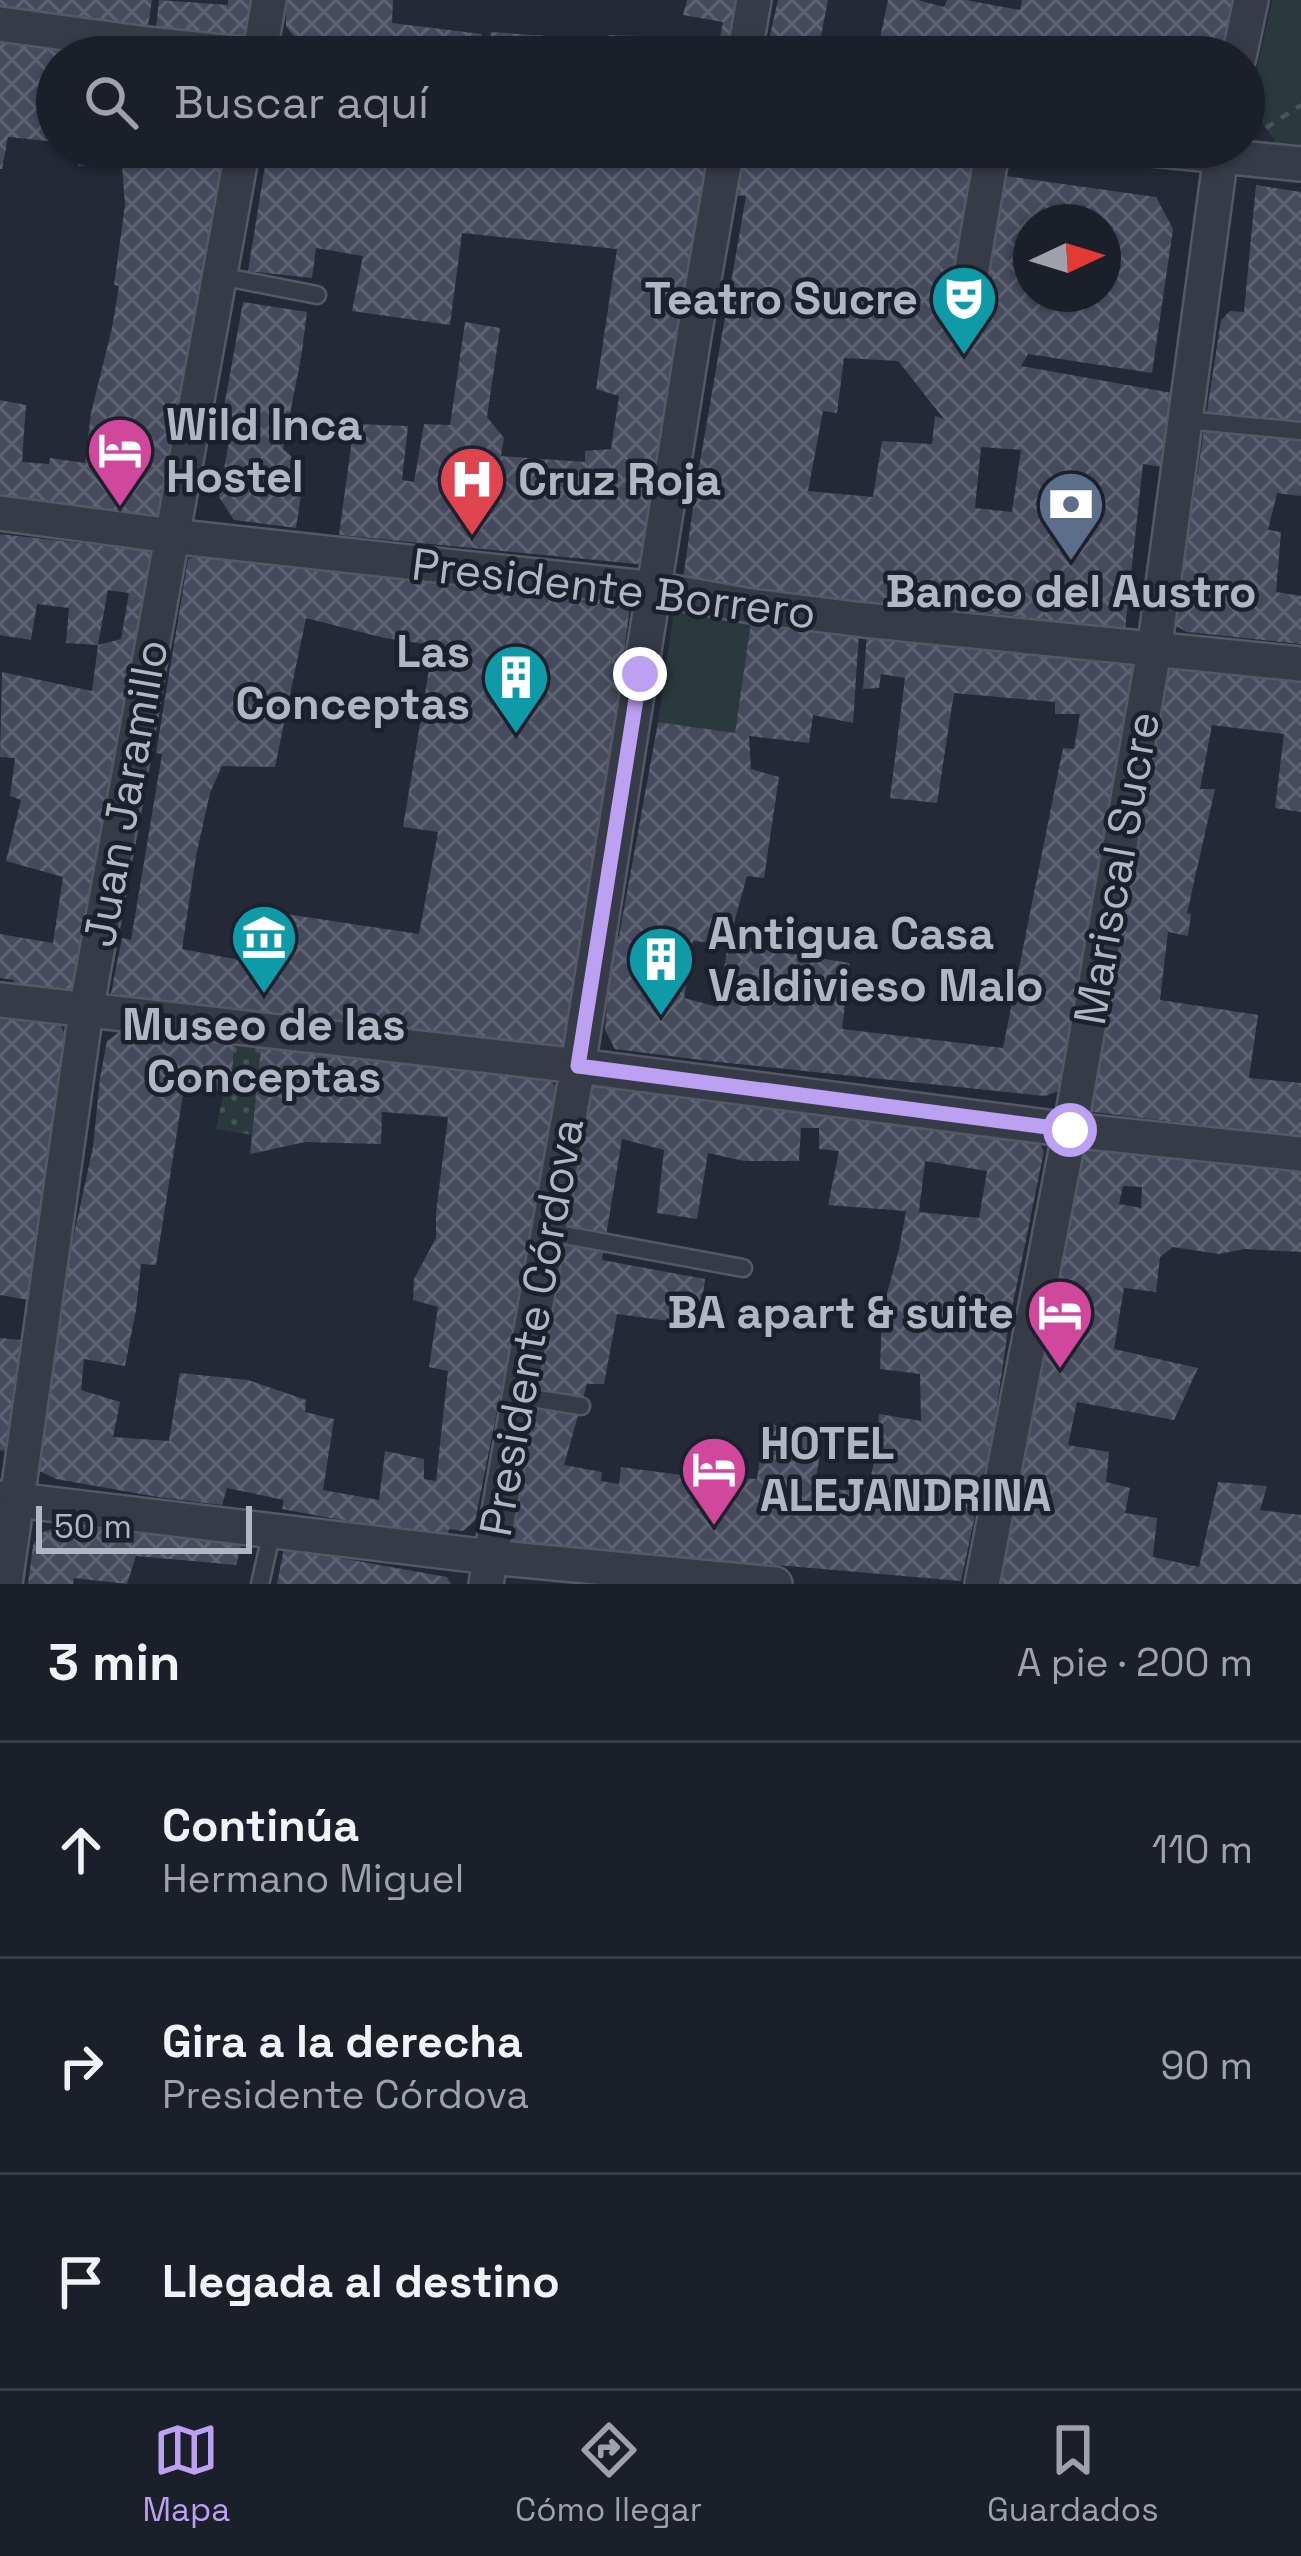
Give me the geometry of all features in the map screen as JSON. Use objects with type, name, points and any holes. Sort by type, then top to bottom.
[{"type":"street","points":[[263,36],[269,0]]},
{"type":"street","points":[[748,36],[754,0]]},
{"type":"street","points":[[1243,36],[1251,0]]},
{"type":"street","points":[[0,24],[88,36]]},
{"type":"street","points":[[1265,158],[1301,164]]},
{"type":"street","name":"Juan Jaramillo","points":[[5,1584],[9,1499],[86,1011],[239,168]]},
{"type":"street","name":"Presidente Córdova","points":[[488,1571],[578,1066],[723,168]]},
{"type":"street","points":[[969,286],[989,168]]},
{"type":"street","name":"Mariscal Sucre","points":[[982,1584],[1070,1130],[1154,651],[1219,168]]},
{"type":"street","name":"Presidente Borrero","points":[[0,513],[656,589],[752,606],[1301,664]]},
{"type":"street","points":[[0,1000],[1301,1154]]},
{"type":"street","points":[[9,1499],[272,1531],[488,1571],[775,1584]]},
{"type":"lane","points":[[220,276],[317,295]]},
{"type":"lane","points":[[1185,420],[1301,431]]},
{"type":"lane","points":[[548,1232],[742,1268]]},
{"type":"lane","points":[[519,1396],[581,1406]]},
{"type":"lane","points":[[260,1584],[272,1531]]},
{"type":"path","points":[[1266,128],[1301,105]]},
{"type":"shaded area","points":[[1272,0],[1301,0],[1301,153],[1282,151],[1265,127],[1264,36]]},
{"type":"shaded area","points":[[674,610],[751,621],[735,733],[658,722]]},
{"type":"shaded area","points":[[234,1045],[261,1047],[252,1135],[216,1129],[224,1091],[231,1092]]},
{"type":"building","points":[[0,0],[152,0],[147,33],[0,11]]},
{"type":"building","points":[[159,0],[228,5],[228,0],[262,0],[254,36],[156,28]]},
{"type":"building","points":[[286,0],[393,0],[392,23],[482,34],[294,36],[286,26]]},
{"type":"building","points":[[687,0],[746,0],[738,36],[720,36],[723,22],[683,15]]},
{"type":"building","points":[[778,0],[828,0],[821,36],[770,36]]},
{"type":"building","points":[[888,0],[918,0],[944,7],[947,0],[966,0],[1020,10],[1022,0],[1233,0],[1228,36],[880,36]]},
{"type":"building","points":[[491,32],[550,36],[491,36]]},
{"type":"building","points":[[0,41],[36,44],[36,140],[8,137],[0,169]]},
{"type":"building","points":[[122,168],[224,168],[160,519],[0,500],[0,400],[26,405],[22,462],[49,464],[50,458],[85,463],[119,286],[114,285],[125,205]]},
{"type":"building","points":[[265,168],[977,168],[954,316],[978,297],[999,175],[1156,197],[1173,229],[1152,373],[1028,354],[1021,366],[1172,393],[1162,467],[1143,464],[1125,630],[683,579],[746,196],[710,193],[649,556],[637,564],[339,535],[354,424],[408,426],[402,480],[414,482],[424,424],[450,425],[465,322],[500,328],[487,417],[504,438],[501,456],[585,462],[585,451],[611,449],[619,396],[596,389],[617,249],[462,233],[450,325],[352,311],[363,256],[316,248],[312,278],[248,271]],"holes":[[[844,358],[898,361],[944,419],[935,416],[932,444],[882,441],[873,497],[808,491],[823,411],[837,413]],[[981,447],[1021,450],[1012,512],[975,508]]]},
{"type":"building","points":[[1256,185],[1301,192],[1301,496],[1277,493],[1268,530],[1281,532],[1276,592],[1301,596],[1301,644],[1187,632],[1174,625],[1221,320],[1230,311],[1244,312]]},
{"type":"building","points":[[243,302],[307,312],[283,449],[305,468],[296,528],[234,520],[219,497],[229,441],[218,440]]},
{"type":"building","points":[[0,534],[158,552],[81,993],[13,987],[14,980],[0,978],[0,934],[53,943],[63,877],[6,861],[21,800],[10,796],[15,758],[0,757],[2,672],[92,691],[98,645],[66,643],[69,608],[37,604],[31,640],[0,635]],"holes":[[[108,590],[129,593],[121,639],[98,645]]]},
{"type":"building","points":[[204,555],[630,606],[598,857],[566,1055],[240,1016],[111,993],[122,938],[131,940],[188,559]],"holes":[[[306,618],[433,645],[403,827],[438,832],[419,934],[259,910],[250,962],[182,949],[210,793],[222,766],[275,767]]]},
{"type":"building","points":[[751,621],[859,633],[853,723],[813,715],[809,743],[749,736],[751,769],[779,777],[764,878],[747,876],[728,944],[850,963],[842,1029],[1003,1048],[1063,748],[1074,749],[1080,714],[1055,714],[1055,702],[954,693],[937,803],[890,798],[905,678],[881,674],[879,688],[863,689],[867,633],[1135,666],[1064,1089],[1045,1096],[615,1049],[605,1030],[608,994],[602,993],[612,937],[619,936],[658,722],[735,733]],"holes":[[[693,941],[728,944],[718,1007],[684,998]]]},
{"type":"building","points":[[1176,664],[1301,678],[1301,812],[1275,808],[1284,734],[1212,725],[1200,789],[1215,789],[1187,913],[1191,914],[1188,936],[1168,932],[1160,1000],[1258,1015],[1249,1078],[1301,1083],[1301,1137],[1085,1111],[1164,675]]},
{"type":"building","points":[[0,1015],[61,1025],[70,1048],[29,1300],[0,1295]]},
{"type":"building","points":[[122,1030],[234,1045],[231,1092],[184,1088],[156,1265],[141,1264],[125,1366],[84,1359],[81,1390],[120,1402],[113,1437],[169,1441],[180,1373],[248,1380],[306,1400],[305,1412],[334,1419],[323,1490],[379,1500],[385,1451],[424,1459],[424,1479],[436,1481],[448,1371],[429,1367],[438,1307],[413,1300],[414,1279],[436,1238],[448,1117],[382,1112],[381,1144],[305,1142],[250,1154],[261,1047],[447,1066],[552,1082],[558,1090],[475,1521],[463,1531],[449,1529],[447,1537],[412,1533],[282,1509],[284,1500],[227,1488],[222,1505],[158,1497],[56,1479],[33,1468],[93,1147],[107,1041]]},
{"type":"building","points":[[592,1083],[1035,1137],[1044,1151],[961,1581],[512,1542]],"holes":[[[801,1128],[819,1128],[819,1149],[839,1151],[828,1205],[906,1211],[882,1312],[880,1369],[920,1374],[921,1421],[879,1414],[871,1475],[878,1489],[814,1491],[823,1434],[765,1423],[757,1479],[621,1467],[619,1484],[601,1481],[602,1472],[564,1465],[587,1384],[604,1384],[617,1314],[699,1325],[705,1279],[602,1260],[622,1139],[664,1150],[657,1213],[697,1219],[708,1153],[744,1161],[799,1161]],[[925,1161],[987,1171],[979,1218],[919,1212]]]},
{"type":"building","points":[[1079,1141],[1301,1167],[1301,1252],[1245,1249],[1219,1254],[1173,1247],[1160,1257],[1156,1292],[1124,1288],[1114,1349],[1198,1368],[1174,1420],[1077,1402],[1068,1445],[1109,1452],[1106,1482],[1130,1488],[1125,1513],[1157,1518],[1153,1557],[1199,1567],[1218,1482],[1267,1486],[1260,1510],[1301,1515],[1301,1584],[993,1584]],"holes":[[[1123,1186],[1142,1187],[1141,1208],[1119,1204]]]},
{"type":"building","points":[[0,1338],[21,1340],[5,1451],[0,1450]]},
{"type":"building","points":[[140,1522],[244,1534],[236,1565],[136,1556],[127,1584],[74,1578],[73,1584],[28,1584],[33,1545],[41,1533],[62,1525],[139,1533]]},
{"type":"building","points":[[284,1548],[447,1577],[451,1584],[277,1584]]},
{"type":"place","name":"Teatro Sucre","points":[[964,357]]},
{"type":"place","name":"Wild Inca Hostel","points":[[120,509]]},
{"type":"place","name":"Cruz Roja","points":[[472,538]]},
{"type":"place","name":"Banco del Austro","points":[[1071,563]]},
{"type":"place","name":"Las Conceptas","points":[[516,736]]},
{"type":"place","name":"Museo de las Conceptas","points":[[264,996]]},
{"type":"place","name":"Antigua Casa Valdivieso Malo","points":[[661,1018]]},
{"type":"place","name":"BA apart & suite","points":[[1060,1371]]},
{"type":"place","name":"HOTEL ALEJANDRINA","points":[[714,1528]]},
{"type":"route","points":[[640,674],[578,1066],[1070,1130]]}]
